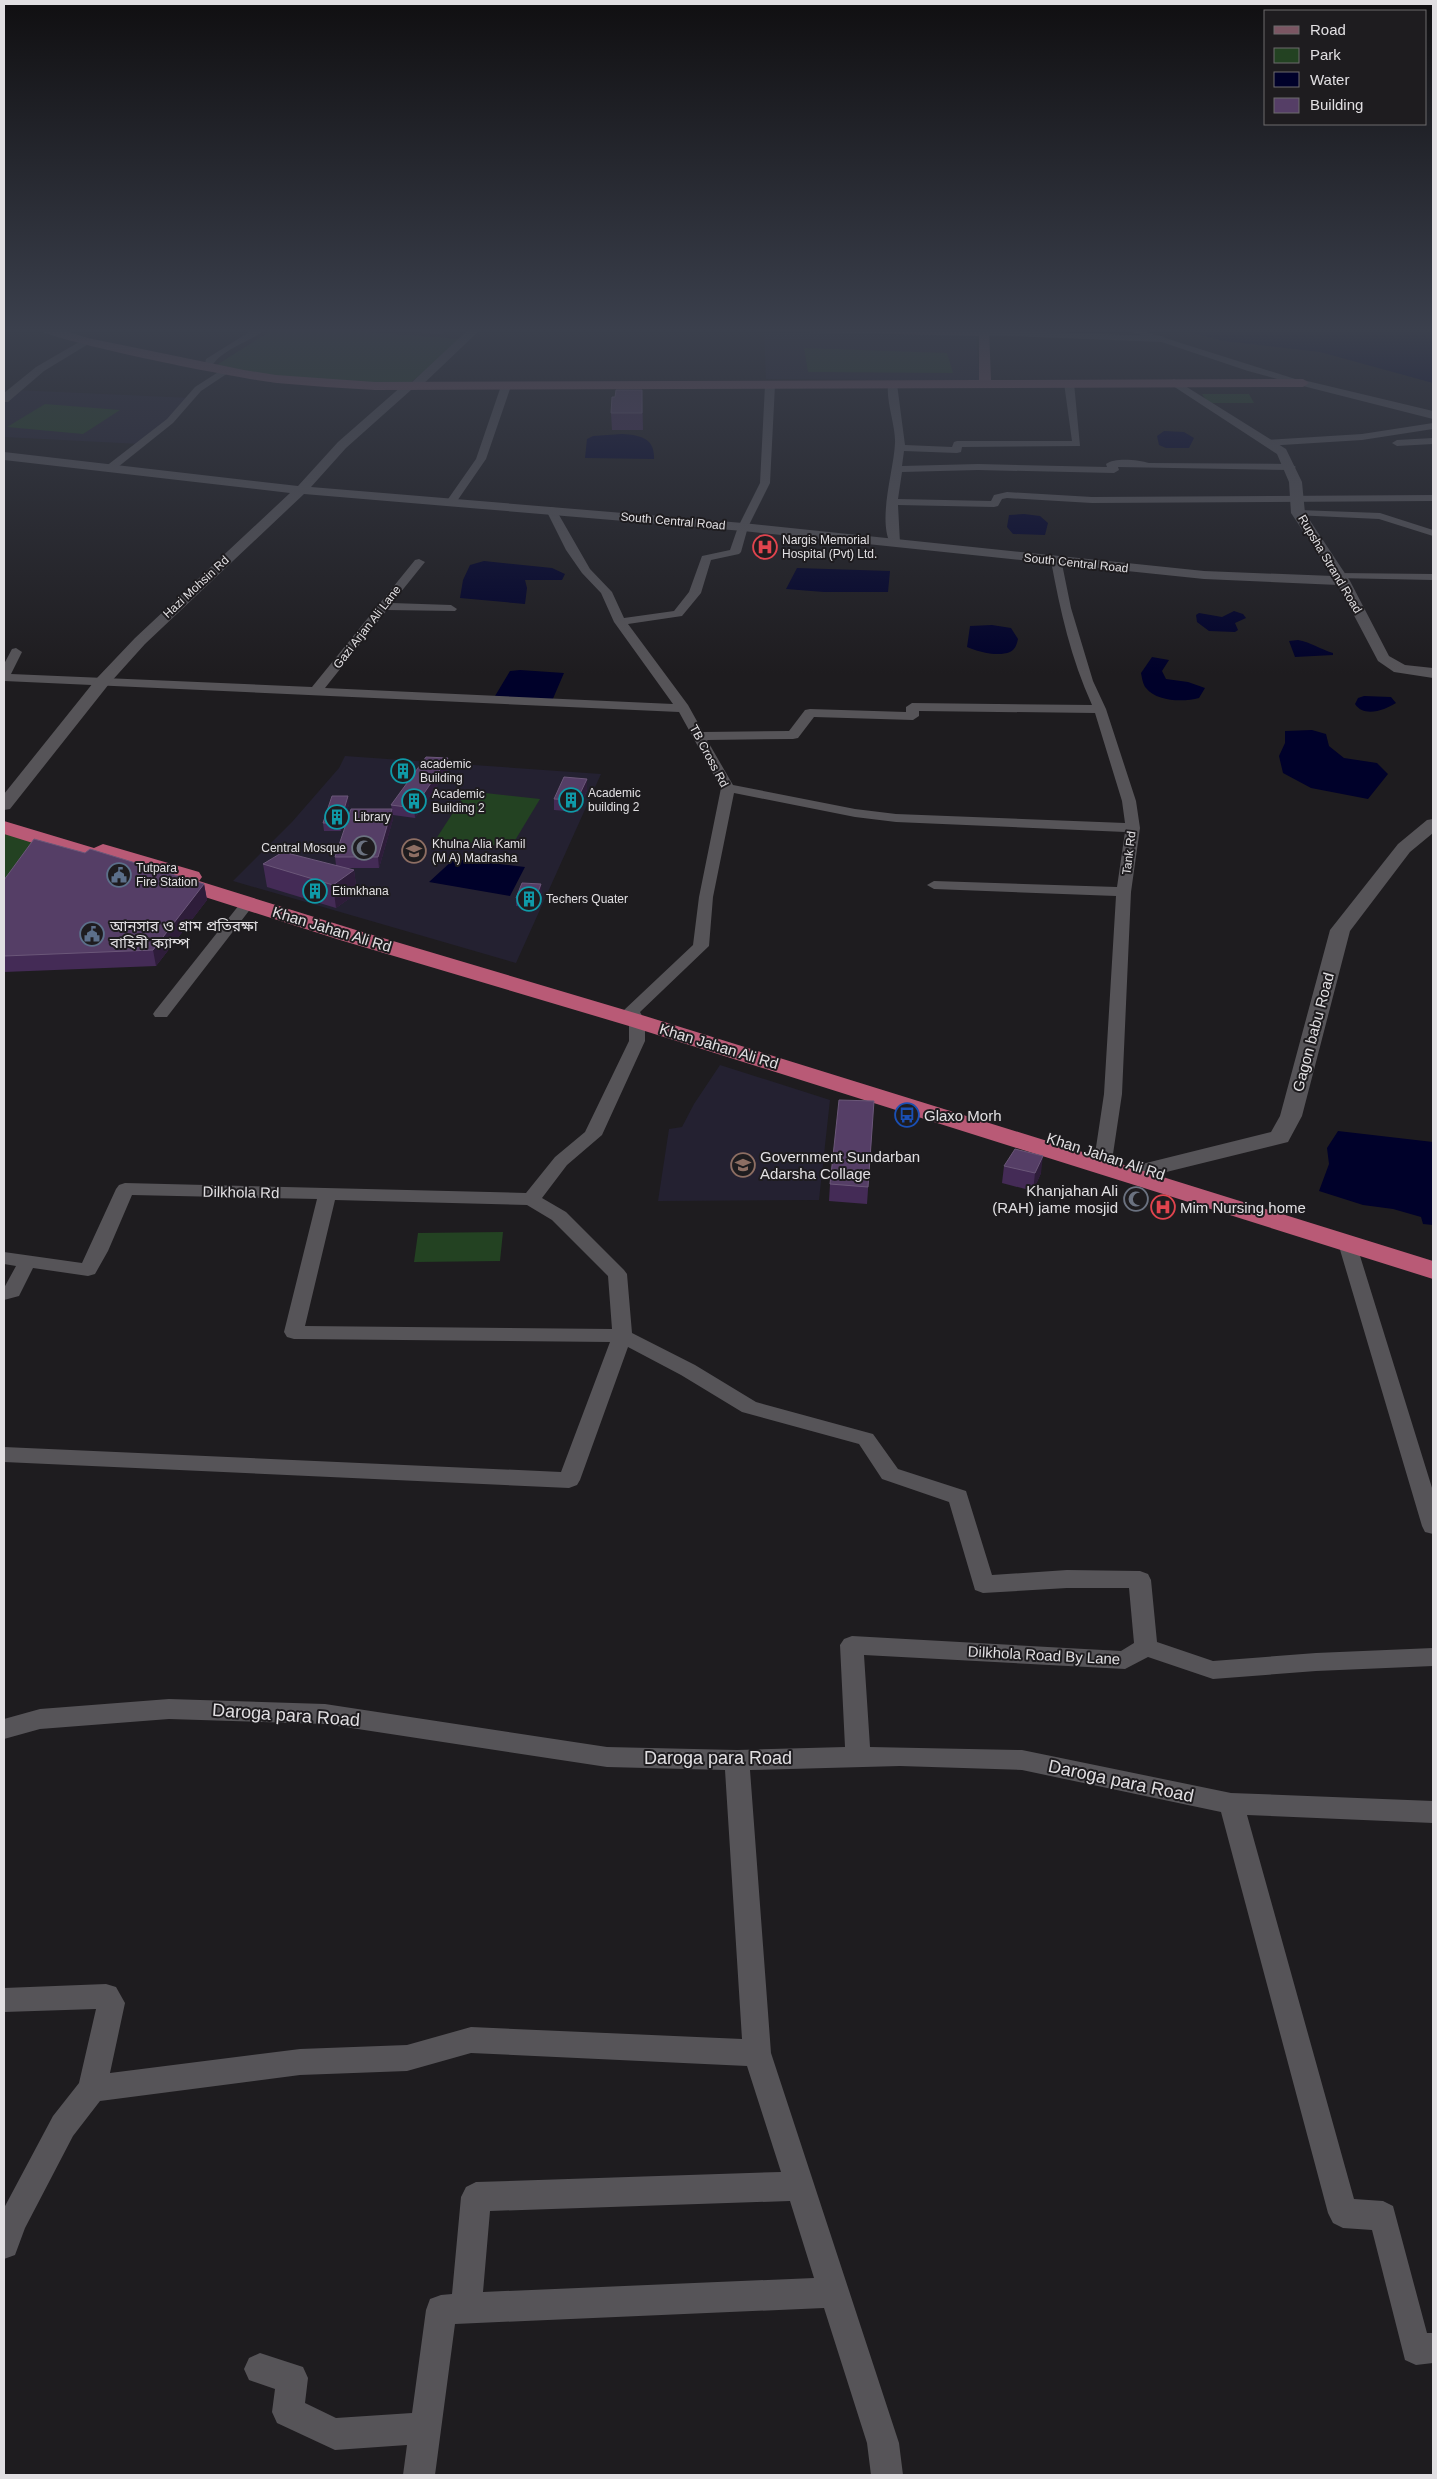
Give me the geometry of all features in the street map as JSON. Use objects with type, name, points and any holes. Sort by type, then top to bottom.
[{"type":"highway","name":"Khan Jahan Ali Rd","points":[[4,820],[634,1016],[1433,1270]]},
{"type":"highway","name":"Khan Jahan Ali Rd","points":[[4,827],[357,938],[634,1016],[1104,1154],[1146,1170],[1433,1258]]},
{"type":"street","points":[[109,469],[142,443]]},
{"type":"street","name":"Hazi Mohsin Rd","points":[[4,805],[104,681],[140,641],[301,490],[345,443]]},
{"type":"street","points":[[451,502],[480,459],[486,443]]},
{"type":"street","points":[[620,622],[678,614],[695,592],[706,558],[735,552],[743,527],[765,484],[767,443]]},
{"type":"street","points":[[895,543],[893,533],[893,502],[898,443]]},
{"type":"street","points":[[899,448],[957,450],[957,444],[1077,443]]},
{"type":"street","points":[[1266,443],[1271,443]]},
{"type":"street","name":"Rupsha Strand Road","points":[[1266,443],[1279,450],[1291,467],[1300,499],[1298,513],[1341,579],[1383,658],[1390,665],[1398,669],[1433,673]]},
{"type":"street","points":[[1279,450],[1345,449],[1413,443]]},
{"type":"street","name":"South Central Road","points":[[4,456],[301,490],[743,527],[1057,562],[1204,575],[1341,579]]},
{"type":"street","points":[[896,469],[978,467],[1114,470],[1111,464],[1291,467]]},
{"type":"street","points":[[893,502],[994,504],[998,497],[1007,495],[1092,500],[1433,498]]},
{"type":"street","name":"TB Cross Rd","points":[[551,510],[572,550],[586,571],[606,592],[620,622],[683,708],[728,788],[706,897],[701,946],[634,1016]]},
{"type":"street","points":[[1298,513],[1380,516],[1433,533]]},
{"type":"street","name":"Gazi Arjan Ali Lane","points":[[316,691],[419,562]]},
{"type":"street","name":"Tank Rd","points":[[1057,562],[1065,608],[1087,680],[1100,709],[1129,801],[1133,828],[1124,892],[1114,1094],[1104,1154]]},
{"type":"street","points":[[1341,579],[1433,577]]},
{"type":"street","points":[[384,606],[451,609]]},
{"type":"street","points":[[16,652],[4,677],[683,708]]},
{"type":"street","points":[[700,736],[793,735],[810,713],[913,716],[912,707],[1100,709]]},
{"type":"street","points":[[728,788],[855,813],[896,818],[1133,828]]},
{"type":"street","name":"Gagon babu Road","points":[[1146,1170],[1280,1137],[1291,1116],[1340,930],[1404,848],[1433,824]]},
{"type":"street","points":[[934,885],[1124,892]]},
{"type":"street","points":[[161,1014],[248,903]]},
{"type":"street","points":[[4,1455],[568,1480],[622,1336],[617,1274],[559,1216],[531,1198],[561,1161],[593,1135],[637,1041],[634,1016]]},
{"type":"street","name":"Dilkhola Rd","points":[[4,1258],[88,1270],[99,1251],[125,1189],[531,1198]]},
{"type":"street","points":[[327,1194],[294,1332],[622,1336],[688,1370],[749,1407],[866,1439],[890,1474],[958,1497],[983,1584],[1067,1579],[1140,1580],[1146,1647],[1213,1670],[1316,1662],[1433,1658]]},
{"type":"street","points":[[1347,1244],[1433,1526]]},
{"type":"street","points":[[4,1294],[12,1292],[27,1262]]},
{"type":"street","name":"Dilkhola Road By Lane","points":[[858,1757],[852,1645],[1125,1660],[1146,1647]]},
{"type":"street","name":"Daroga para Road","points":[[4,1729],[40,1719],[169,1709],[325,1714],[608,1757],[737,1760],[900,1756],[1022,1760],[1231,1804],[1433,1812]]},
{"type":"street","points":[[737,1760],[757,2053],[883,2443],[887,2475]]},
{"type":"street","points":[[1231,1804],[1343,2213],[1383,2216],[1416,2349],[1433,2348]]},
{"type":"street","points":[[4,2000],[106,1996],[110,2003],[92,2089],[62,2126],[14,2219],[4,2244]]},
{"type":"street","points":[[92,2089],[300,2062],[407,2058],[470,2040],[757,2053]]},
{"type":"street","points":[[466,2308],[476,2197],[800,2186]]},
{"type":"street","points":[[420,2475],[441,2310],[834,2292]]},
{"type":"street","points":[[260,2369],[292,2378],[288,2412],[335,2434],[426,2428]]},
{"type":"shaded area","points":[[114,443],[141,443],[140,444]]},
{"type":"shaded area","name":"Khulna Alia Kamil (M A) Madrasha","points":[[345,756],[601,774],[516,963],[233,881],[292,822],[339,768]]},
{"type":"shaded area","name":"Government Sundarban Adarsha Collage","points":[[720,1065],[830,1100],[819,1200],[658,1201],[669,1129],[682,1127],[694,1104]]},
{"type":"green space","points":[[467,791],[540,799],[511,847],[436,839]]},
{"type":"green space","points":[[4,831],[43,837],[4,895]]},
{"type":"green space","points":[[503,1232],[500,1261],[414,1262],[418,1233]]},
{"type":"water","points":[[587,443],[650,443],[654,452],[654,459],[585,458]]},
{"type":"water","points":[[1158,443],[1192,443],[1189,448],[1166,448],[1159,445]]},
{"type":"water","points":[[1009,515],[1040,516],[1048,523],[1045,535],[1013,534],[1007,527]]},
{"type":"water","points":[[484,561],[552,568],[565,574],[562,580],[525,580],[527,588],[525,604],[460,598],[463,580],[470,565]]},
{"type":"water","points":[[797,568],[890,571],[888,592],[824,592],[786,589]]},
{"type":"water","points":[[1234,611],[1243,614],[1246,618],[1235,623],[1238,630],[1235,632],[1209,631],[1197,622],[1196,615],[1199,613],[1222,617]]},
{"type":"water","points":[[992,625],[1011,628],[1018,639],[1013,650],[994,654],[967,647],[970,626]]},
{"type":"water","points":[[1298,640],[1333,653],[1333,655],[1295,657],[1289,641]]},
{"type":"water","points":[[1152,657],[1169,660],[1162,671],[1166,679],[1188,682],[1205,688],[1199,698],[1171,700],[1151,693],[1144,685],[1141,673]]},
{"type":"water","points":[[510,671],[564,673],[552,701],[495,696]]},
{"type":"water","points":[[1364,696],[1391,697],[1396,703],[1381,710],[1364,711],[1355,704],[1358,698]]},
{"type":"water","points":[[1312,730],[1326,734],[1329,746],[1344,758],[1377,763],[1388,774],[1368,799],[1311,788],[1283,773],[1279,756],[1285,743],[1285,731]]},
{"type":"water","points":[[454,859],[525,867],[510,896],[429,882]]},
{"type":"water","points":[[1338,1131],[1433,1142],[1433,1225],[1423,1224],[1421,1217],[1393,1209],[1363,1205],[1319,1191],[1329,1164],[1327,1148]]},
{"type":"building","points":[[426,757],[448,758],[414,808],[391,805]]},
{"type":"building","points":[[564,777],[587,779],[577,800],[554,799]]},
{"type":"building","points":[[332,796],[348,796],[340,823],[323,823]]},
{"type":"building","points":[[351,809],[392,809],[378,857],[335,857]]},
{"type":"building","name":"আনসার ও গ্রাম প্রতিরক্ষা বাহিনী ক্যাম্প","points":[[34,839],[85,853],[90,849],[204,884],[153,950],[4,956],[4,880]]},
{"type":"building","points":[[283,852],[354,870],[333,885],[263,864]]},
{"type":"building","points":[[522,883],[541,884],[535,900],[516,898]]},
{"type":"building","points":[[839,1100],[874,1101],[868,1187],[830,1184]]},
{"type":"building","points":[[1015,1149],[1043,1156],[1035,1173],[1004,1166]]},
{"type":"place","name":"Nargis Memorial Hospital (Pvt) Ltd.","points":[[765,547]]},
{"type":"place","name":"academic Building","points":[[403,771]]},
{"type":"place","name":"Academic building 2","points":[[571,800]]},
{"type":"place","name":"Academic Building 2","points":[[414,801]]},
{"type":"place","name":"Library","points":[[337,817]]},
{"type":"place","name":"Central Mosque","points":[[364,848]]},
{"type":"place","name":"Khulna Alia Kamil (M A) Madrasha","points":[[414,851]]},
{"type":"place","name":"Tutpara Fire Station","points":[[119,875]]},
{"type":"place","name":"Etimkhana","points":[[315,891]]},
{"type":"place","name":"Techers Quater","points":[[529,899]]},
{"type":"place","name":"আনসার ও গ্রাম প্রতিরক্ষা বাহিনী ক্যাম্প","points":[[92,934]]},
{"type":"place","name":"Glaxo Morh","points":[[907,1115]]},
{"type":"place","name":"Government Sundarban Adarsha Collage","points":[[743,1165]]},
{"type":"place","name":"Khanjahan Ali (RAH) jame mosjid","points":[[1136,1199]]},
{"type":"place","name":"Mim Nursing home","points":[[1163,1207]]}]
